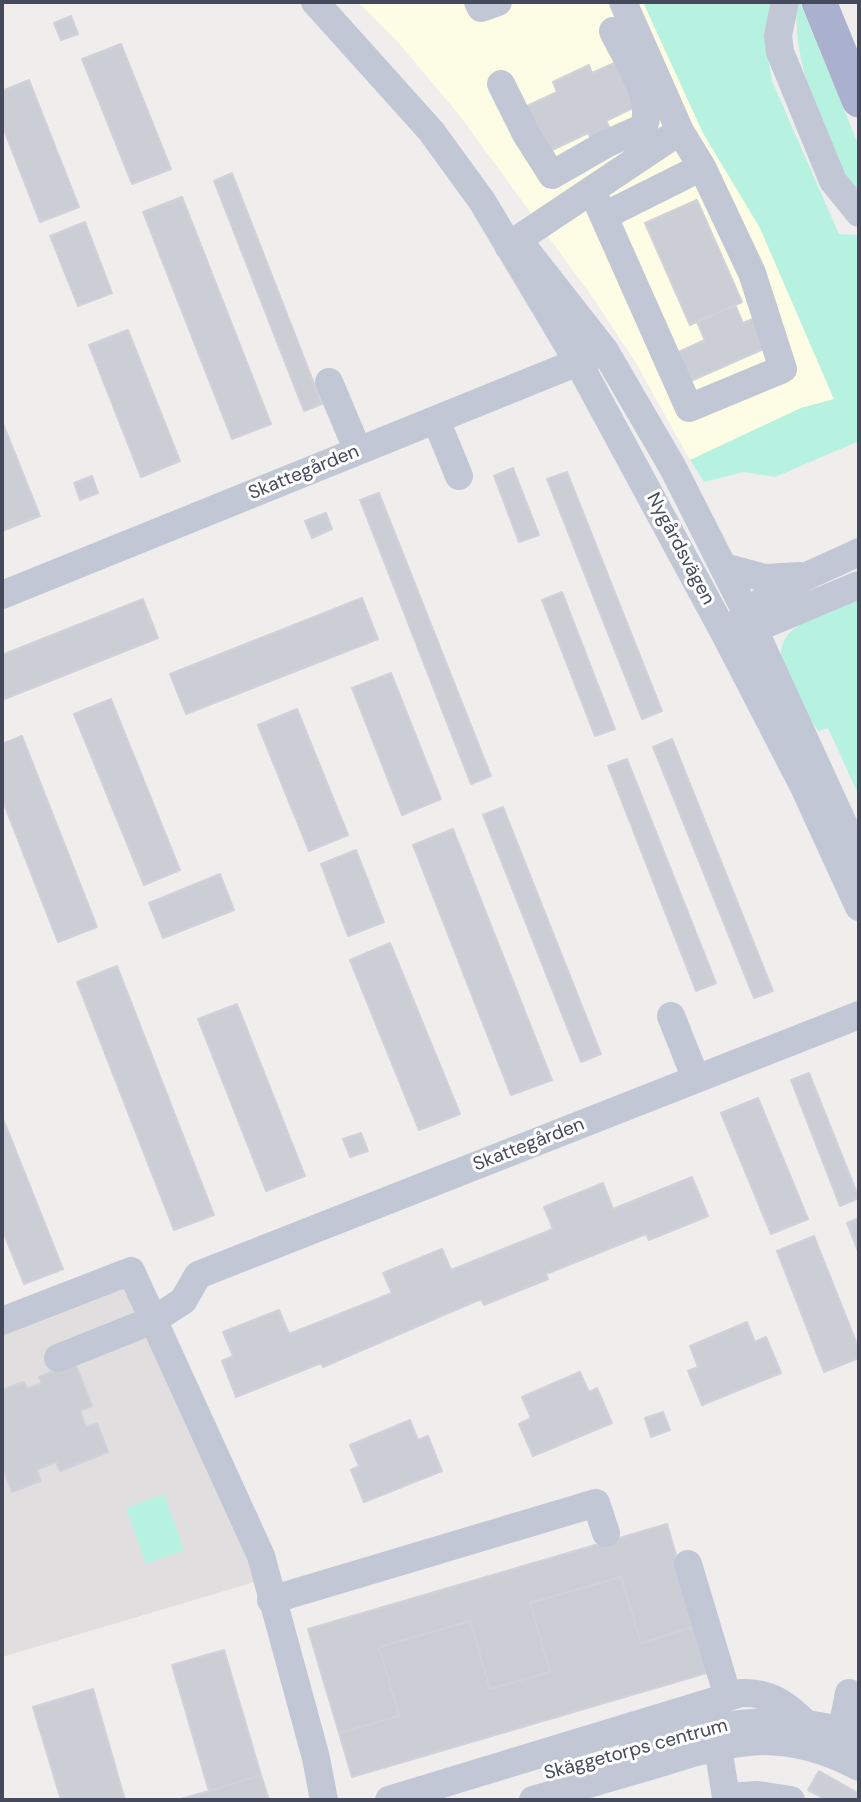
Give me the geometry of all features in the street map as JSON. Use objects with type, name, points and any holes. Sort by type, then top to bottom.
[{"type":"main road","points":[[819,2],[859,100]]},
{"type":"street","name":"Nygårdsvägen","points":[[315,2],[431,131],[513,243],[605,351],[673,468],[750,620],[859,858]]},
{"type":"street","points":[[478,2],[481,8],[498,2]]},
{"type":"street","points":[[593,190],[689,408],[783,369],[752,273],[702,167],[680,131],[623,2]]},
{"type":"street","points":[[785,2],[778,35],[780,52],[833,181],[859,213]]},
{"type":"street","points":[[501,84],[526,134],[552,175],[606,144],[644,127],[648,115],[646,101],[613,31]]},
{"type":"street","points":[[513,243],[680,131]]},
{"type":"street","points":[[604,216],[702,167]]},
{"type":"street","name":"Nygårdsvägen","points":[[513,243],[726,636],[803,785],[859,907]]},
{"type":"street","name":"Skattegården","points":[[2,595],[605,351]]},
{"type":"street","points":[[329,382],[358,451]]},
{"type":"street","points":[[436,419],[459,476]]},
{"type":"street","points":[[726,636],[809,575],[859,552]]},
{"type":"street","points":[[723,567],[765,579],[809,575]]},
{"type":"street","points":[[750,620],[859,585]]},
{"type":"street","name":"Skattegården","points":[[153,1320],[183,1301],[198,1275],[859,1015]]},
{"type":"street","points":[[671,1016],[696,1079]]},
{"type":"street","points":[[2,1321],[131,1271],[261,1556],[268,1590],[316,1758],[324,1800]]},
{"type":"street","points":[[58,1358],[153,1320]]},
{"type":"street","points":[[268,1590],[596,1503],[606,1533]]},
{"type":"street","points":[[688,1564],[728,1697]]},
{"type":"street","points":[[388,1800],[741,1693],[762,1694],[789,1707],[803,1721]]},
{"type":"street","points":[[849,1693],[849,1747]]},
{"type":"street","name":"Skäggetorps centrum","points":[[456,1800],[716,1737],[803,1721],[849,1747]]},
{"type":"street","points":[[716,1737],[726,1797],[758,1796],[791,1800]]},
{"type":"street","name":"Skäggetorps centrum","points":[[533,1800],[716,1737],[849,1747]]},
{"type":"shaded area","points":[[358,2],[643,2],[703,133],[760,228],[834,400],[801,408],[690,460],[636,363],[593,298],[460,116],[397,41]]},
{"type":"shaded area","points":[[131,1271],[265,1579],[2,1657],[2,1321]]},
{"type":"green space","points":[[643,2],[773,2],[764,32],[772,81],[839,234],[859,235],[859,441],[775,477],[744,472],[704,482],[690,460],[801,408],[834,399],[760,228],[703,133]]},
{"type":"green space","points":[[800,3],[859,146],[859,193],[848,183],[812,96],[799,51],[797,4]]},
{"type":"green space","points":[[859,600],[859,796],[828,728],[819,731],[793,694],[786,679],[781,650],[786,637],[798,626]]},
{"type":"green space","points":[[164,1494],[184,1550],[146,1564],[126,1508]]},
{"type":"building","points":[[71,16],[78,34],[61,40],[54,23]]},
{"type":"building","points":[[121,44],[171,169],[132,184],[82,59]]},
{"type":"building","points":[[621,60],[641,104],[606,121],[611,130],[591,139],[588,133],[544,154],[523,108],[557,92],[553,82],[589,65],[592,73]]},
{"type":"building","points":[[29,80],[79,207],[40,222],[2,125],[2,91]]},
{"type":"building","points":[[232,173],[322,404],[304,411],[214,181]]},
{"type":"building","points":[[182,197],[271,424],[232,439],[143,212]]},
{"type":"building","points":[[697,200],[742,302],[690,325],[645,223]]},
{"type":"building","points":[[85,222],[112,293],[78,306],[50,236]]},
{"type":"building","points":[[735,305],[743,323],[755,318],[768,347],[684,384],[672,355],[705,340],[697,322]]},
{"type":"building","points":[[128,330],[180,461],[141,477],[89,345]]},
{"type":"building","points":[[2,421],[40,516],[2,531]]},
{"type":"building","points":[[513,468],[539,535],[519,542],[494,476]]},
{"type":"building","points":[[567,472],[662,711],[642,719],[547,479]]},
{"type":"building","points":[[92,476],[98,493],[80,500],[74,483]]},
{"type":"building","points":[[379,493],[491,776],[471,784],[360,500]]},
{"type":"building","points":[[326,513],[332,529],[312,538],[305,521]]},
{"type":"building","points":[[562,592],[615,729],[595,736],[542,600]]},
{"type":"building","points":[[362,598],[378,639],[186,714],[170,674]]},
{"type":"building","points":[[143,599],[158,638],[2,700],[2,655]]},
{"type":"building","points":[[391,673],[441,799],[402,815],[352,688]]},
{"type":"building","points":[[111,699],[180,870],[144,885],[74,714]]},
{"type":"building","points":[[297,709],[348,835],[309,851],[258,725]]},
{"type":"building","points":[[22,736],[97,927],[58,942],[2,799],[2,744]]},
{"type":"building","points":[[672,739],[773,991],[754,998],[653,747]]},
{"type":"building","points":[[627,759],[716,983],[696,991],[608,766]]},
{"type":"building","points":[[503,807],[601,1054],[581,1062],[483,815]]},
{"type":"building","points":[[453,829],[552,1080],[511,1095],[413,845]]},
{"type":"building","points":[[356,850],[384,922],[348,936],[321,864]]},
{"type":"building","points":[[220,874],[234,910],[163,938],[149,903]]},
{"type":"building","points":[[390,943],[460,1114],[419,1130],[350,960]]},
{"type":"building","points":[[117,966],[214,1215],[174,1230],[77,982]]},
{"type":"building","points":[[237,1004],[305,1176],[266,1191],[198,1019]]},
{"type":"building","points":[[809,1073],[859,1198],[840,1206],[791,1080]]},
{"type":"building","points":[[758,1098],[808,1219],[771,1234],[721,1113]]},
{"type":"building","points":[[2,1116],[63,1269],[24,1284],[2,1229]]},
{"type":"building","points":[[361,1133],[368,1151],[350,1157],[343,1139]]},
{"type":"building","points":[[692,1177],[708,1216],[649,1240],[646,1234],[546,1274],[548,1279],[484,1305],[481,1299],[323,1367],[321,1363],[236,1397],[222,1361],[233,1356],[223,1332],[279,1310],[289,1334],[392,1293],[383,1273],[442,1249],[451,1270],[553,1229],[544,1207],[603,1183],[613,1209]]},
{"type":"building","points":[[859,1218],[859,1254],[847,1223]]},
{"type":"building","points":[[814,1236],[859,1349],[859,1358],[824,1372],[777,1251]]},
{"type":"building","points":[[747,1322],[755,1342],[766,1337],[781,1373],[702,1405],[688,1371],[698,1367],[690,1346]]},
{"type":"building","points":[[75,1363],[92,1406],[80,1411],[86,1427],[97,1423],[108,1452],[60,1471],[56,1462],[37,1470],[41,1481],[12,1492],[2,1467],[2,1390],[24,1382],[27,1389],[42,1383],[39,1377]]},
{"type":"building","points":[[580,1372],[589,1392],[597,1388],[612,1423],[533,1456],[519,1424],[531,1418],[522,1397]]},
{"type":"building","points":[[663,1412],[670,1430],[651,1437],[645,1418]]},
{"type":"building","points":[[410,1420],[418,1440],[428,1436],[442,1471],[364,1502],[351,1470],[359,1466],[350,1445]]},
{"type":"building","points":[[667,1524],[697,1626],[641,1643],[621,1577],[530,1603],[550,1672],[490,1689],[470,1621],[379,1647],[399,1716],[339,1733],[308,1629]]},
{"type":"building","points":[[621,1577],[641,1643],[697,1626],[710,1672],[352,1777],[339,1733],[399,1716],[379,1647],[470,1621],[490,1689],[550,1672],[530,1603]]},
{"type":"building","points":[[224,1650],[261,1775],[209,1791],[172,1665]]},
{"type":"building","points":[[93,1689],[125,1800],[61,1800],[33,1707]]},
{"type":"building","points":[[819,1771],[858,1793],[859,1800],[827,1800],[808,1790]]},
{"type":"building","points":[[261,1775],[269,1800],[177,1800],[209,1791]]}]
